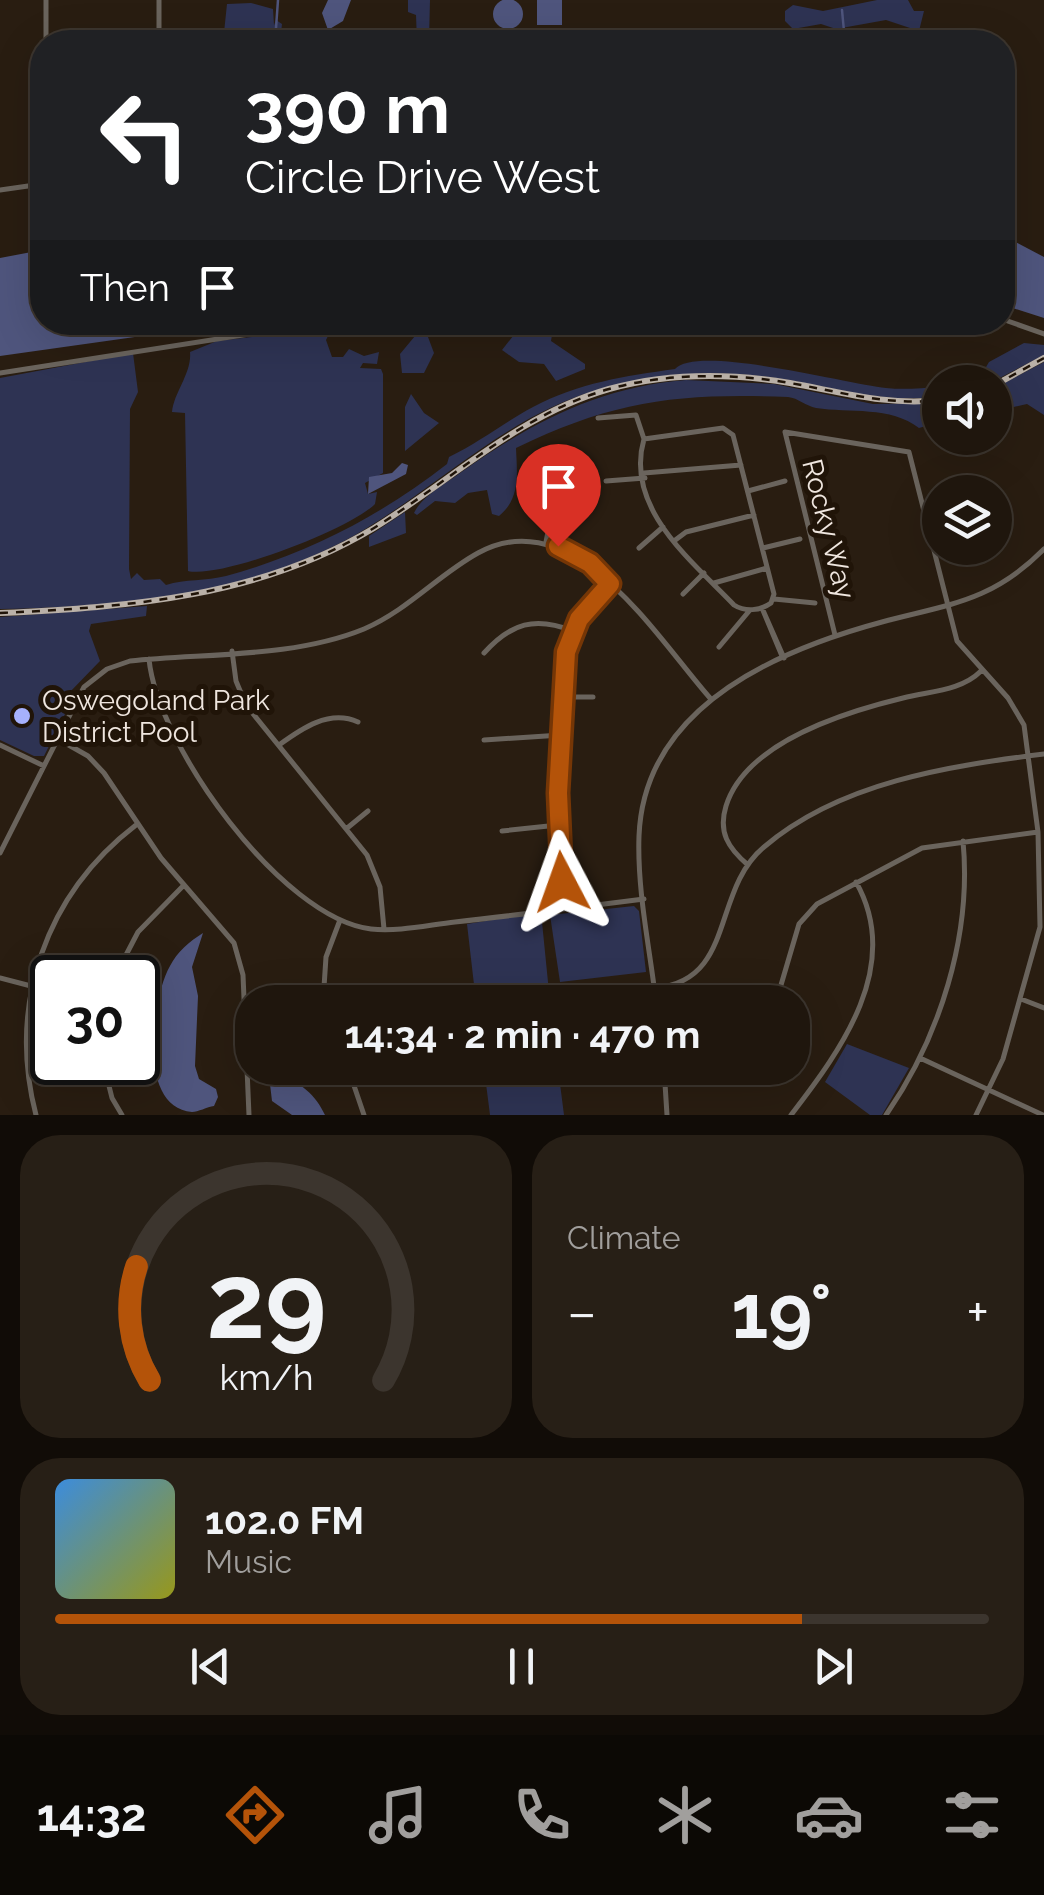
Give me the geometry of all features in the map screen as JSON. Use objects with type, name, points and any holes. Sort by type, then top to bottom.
[{"type":"street","points":[[46,0],[46,30]]},
{"type":"street","points":[[159,0],[159,30]]},
{"type":"street","points":[[0,190],[30,186]]},
{"type":"street","points":[[1015,324],[1044,334]]},
{"type":"street","points":[[0,373],[243,335]]},
{"type":"street","points":[[598,418],[636,415],[644,439],[648,506],[674,541],[734,604],[750,610],[762,608],[774,599],[815,603]]},
{"type":"street","points":[[644,439],[723,428],[733,436],[774,599]]},
{"type":"street","name":"Rocky Way","points":[[835,635],[784,432],[909,452],[949,608]]},
{"type":"street","points":[[606,480],[741,465]]},
{"type":"street","points":[[546,543],[558,481]]},
{"type":"street","points":[[748,491],[784,481]]},
{"type":"street","points":[[674,541],[686,532],[754,515]]},
{"type":"street","points":[[639,548],[663,527]]},
{"type":"street","points":[[763,548],[800,539]]},
{"type":"street","points":[[0,853],[77,699],[94,678],[119,664],[148,659],[342,636],[396,612],[485,549],[509,542],[546,543],[583,558],[710,698]]},
{"type":"street","points":[[655,985],[638,839],[650,780],[672,736],[710,698],[784,658],[835,635],[949,608],[1003,585],[1044,549]]},
{"type":"street","points":[[714,583],[768,568]]},
{"type":"street","points":[[682,594],[704,573]]},
{"type":"street","points":[[565,909],[558,825],[560,735],[573,631],[586,608],[610,584]]},
{"type":"street","points":[[762,608],[784,658]]},
{"type":"street","points":[[949,608],[961,648],[1020,716],[1038,832],[1042,928],[989,1090],[976,1115]]},
{"type":"street","points":[[718,648],[750,610]]},
{"type":"street","points":[[484,653],[505,632],[530,622],[550,622],[573,631]]},
{"type":"street","points":[[232,652],[236,681],[246,705],[346,829],[376,874],[384,929]]},
{"type":"street","points":[[148,659],[161,711],[217,806],[266,861],[340,920],[384,929],[644,899]]},
{"type":"street","points":[[748,864],[729,846],[722,825],[730,794],[751,766],[788,742],[843,718],[894,700],[964,685],[981,671]]},
{"type":"street","points":[[564,697],[593,697]]},
{"type":"street","points":[[279,746],[313,723],[338,717],[358,722]]},
{"type":"street","points":[[484,740],[560,735]]},
{"type":"street","points":[[58,739],[88,756],[104,772],[136,824],[183,886],[234,943],[244,985]]},
{"type":"street","points":[[0,745],[44,766]]},
{"type":"street","points":[[667,985],[692,979],[704,968],[728,901],[748,864],[771,841],[864,792],[955,766],[1044,754]]},
{"type":"street","points":[[346,829],[368,811]]},
{"type":"street","points":[[40,955],[74,890],[99,856],[136,824]]},
{"type":"street","points":[[502,831],[558,825]]},
{"type":"street","points":[[781,985],[803,917],[856,882],[922,848],[1038,832]]},
{"type":"street","points":[[886,1115],[920,1058],[965,912],[963,841]]},
{"type":"street","points":[[791,1115],[838,1051],[873,964],[874,925],[856,882]]},
{"type":"street","points":[[126,955],[138,932],[183,886]]},
{"type":"street","points":[[324,985],[326,957],[340,920]]},
{"type":"street","points":[[0,978],[30,986]]},
{"type":"street","points":[[30,999],[26,1050],[30,1076]]},
{"type":"street","points":[[1021,999],[1044,1008]]},
{"type":"street","points":[[920,1058],[1043,1115]]},
{"type":"street","points":[[31,1085],[36,1115]]},
{"type":"street","points":[[109,1085],[122,1115]]},
{"type":"street","points":[[249,1085],[249,1115]]},
{"type":"street","points":[[354,1085],[364,1115]]},
{"type":"street","points":[[665,1085],[667,1115]]},
{"type":"shaded area","points":[[508,-1],[522,8],[523,14],[514,28],[508,29],[494,20],[493,14],[502,0]]},
{"type":"shaded area","points":[[328,0],[351,0],[343,21],[328,30],[322,13]]},
{"type":"shaded area","points":[[408,0],[430,0],[429,30],[417,30],[416,15],[408,12]]},
{"type":"shaded area","points":[[537,0],[562,0],[562,25],[537,25]]},
{"type":"shaded area","points":[[877,0],[908,0],[914,11],[924,11],[919,30],[886,20],[836,29],[821,24],[793,29],[785,21],[785,11],[793,5],[823,11]]},
{"type":"shaded area","points":[[251,3],[273,9],[274,25],[276,20],[282,24],[281,30],[224,30],[227,4]]},
{"type":"shaded area","points":[[1015,242],[1044,257],[1044,318],[1015,309]]},
{"type":"shaded area","points":[[30,252],[30,335],[149,335],[0,356],[0,258]]},
{"type":"shaded area","points":[[268,335],[328,335],[326,340],[332,357],[343,357],[349,349],[364,356],[379,352],[377,364],[363,363],[360,368],[381,369],[383,374],[383,473],[365,483],[368,494],[377,492],[375,504],[340,526],[255,560],[188,571],[185,413],[172,412],[190,352],[217,341]]},
{"type":"shaded area","points":[[514,335],[552,335],[551,341],[585,364],[585,369],[556,381],[544,364],[519,362],[502,350]]},
{"type":"shaded area","points":[[415,336],[428,337],[434,353],[424,373],[402,373],[400,354]]},
{"type":"shaded area","points":[[1024,343],[1044,345],[1044,355],[1012,372],[1012,365],[987,365]]},
{"type":"shaded area","points":[[133,353],[138,392],[130,409],[129,569],[131,579],[137,573],[144,580],[160,579],[166,585],[256,567],[342,531],[396,500],[447,464],[449,457],[522,413],[567,392],[602,382],[675,369],[689,362],[712,361],[886,388],[922,388],[922,398],[878,396],[730,374],[661,377],[616,385],[563,402],[533,417],[367,528],[325,551],[281,568],[236,582],[142,600],[0,609],[0,378]]},
{"type":"shaded area","points":[[1044,362],[1044,415],[1027,404],[1012,407],[1012,379]]},
{"type":"shaded area","points":[[686,380],[774,384],[873,404],[922,403],[922,427],[896,416],[816,408],[788,397],[713,397],[648,403],[585,419],[516,448],[514,493],[499,516],[492,514],[487,490],[468,493],[455,503],[435,501],[417,515],[414,513],[441,486],[540,423],[595,399]]},
{"type":"shaded area","points":[[411,394],[424,413],[439,423],[405,451],[405,407]]},
{"type":"shaded area","points":[[402,463],[408,465],[406,474],[368,494],[369,477],[392,473]]},
{"type":"shaded area","points":[[405,512],[406,533],[369,547],[369,536]]},
{"type":"shaded area","points":[[147,606],[146,616],[91,624],[89,631],[100,661],[68,694],[73,698],[44,756],[34,756],[0,740],[0,617]]},
{"type":"shaded area","points":[[634,906],[639,911],[646,972],[560,982],[550,915]]},
{"type":"shaded area","points":[[541,912],[548,985],[474,985],[467,924]]},
{"type":"shaded area","points":[[203,933],[192,967],[198,996],[195,1066],[199,1079],[216,1089],[218,1097],[214,1106],[192,1112],[174,1106],[160,1085],[160,993],[170,966],[184,947]]},
{"type":"shaded area","points":[[847,1044],[909,1068],[882,1115],[870,1115],[825,1082]]},
{"type":"shaded area","points":[[270,1085],[298,1085],[317,1101],[325,1115],[292,1115],[272,1101]]},
{"type":"shaded area","points":[[486,1085],[560,1085],[564,1115],[490,1115]]},
{"type":"waterway","points":[[276,30],[278,0]]},
{"type":"waterway","points":[[842,10],[844,30]]},
{"type":"railway","points":[[1012,376],[1044,358]]},
{"type":"railway","points":[[0,613],[145,602],[240,584],[286,570],[374,528],[545,415],[609,389],[676,377],[745,377],[883,400],[922,401]]},
{"type":"place","name":"Oswegoland Park District Pool","points":[[22,716]]},
{"type":"route","points":[[558,546],[590,563],[610,584],[586,608],[566,652],[558,793],[562,882]]}]
